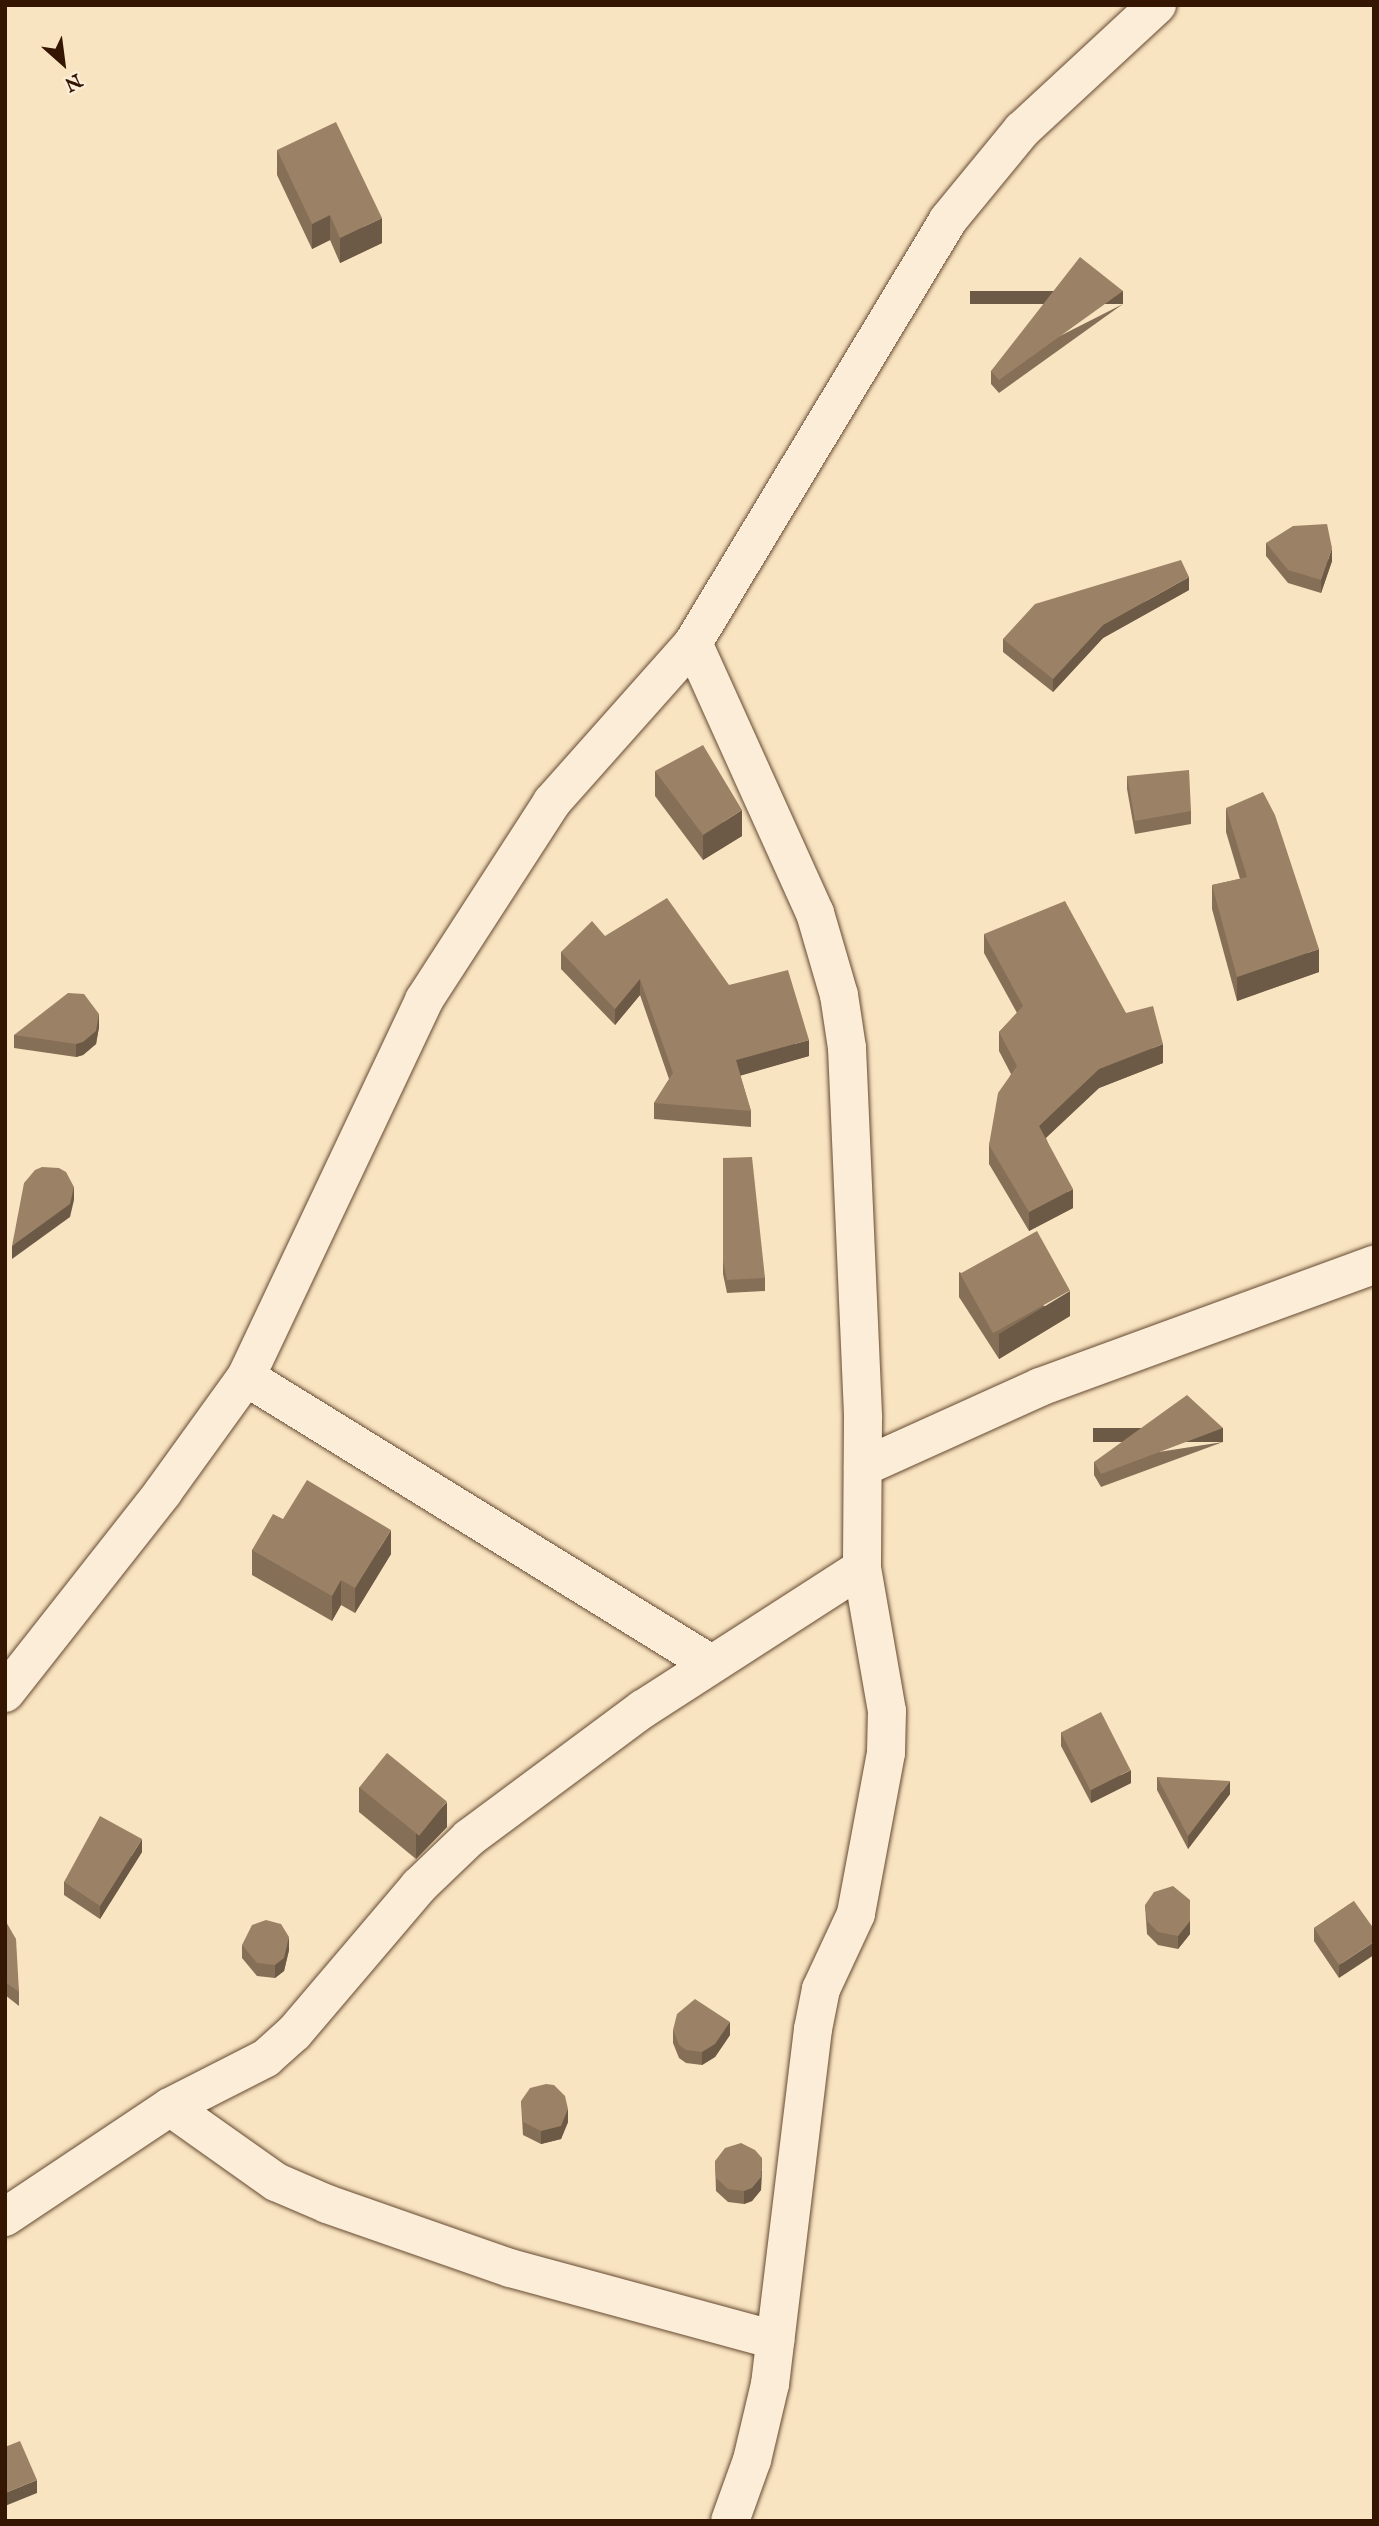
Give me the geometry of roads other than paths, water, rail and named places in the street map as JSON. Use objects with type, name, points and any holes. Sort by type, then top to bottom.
[{"type":"street","points":[[5,1693],[163,1492],[246,1377],[424,1000],[552,802],[693,642],[948,220],[1022,130],[1157,5]]},
{"type":"street","points":[[693,642],[815,913],[839,995],[847,1048],[863,1466],[862,1568],[887,1711],[886,1754],[856,1914],[821,1989],[813,2029],[770,2384],[752,2460],[730,2521]]},
{"type":"street","points":[[863,1466],[1040,1387],[1374,1265]]},
{"type":"street","points":[[246,1377],[711,1664]]},
{"type":"street","points":[[5,2217],[170,2107],[266,2058],[294,2033],[419,1885],[469,1838],[643,1709],[862,1568]]},
{"type":"street","points":[[170,2107],[276,2182],[327,2204],[510,2268],[775,2340]]}]
